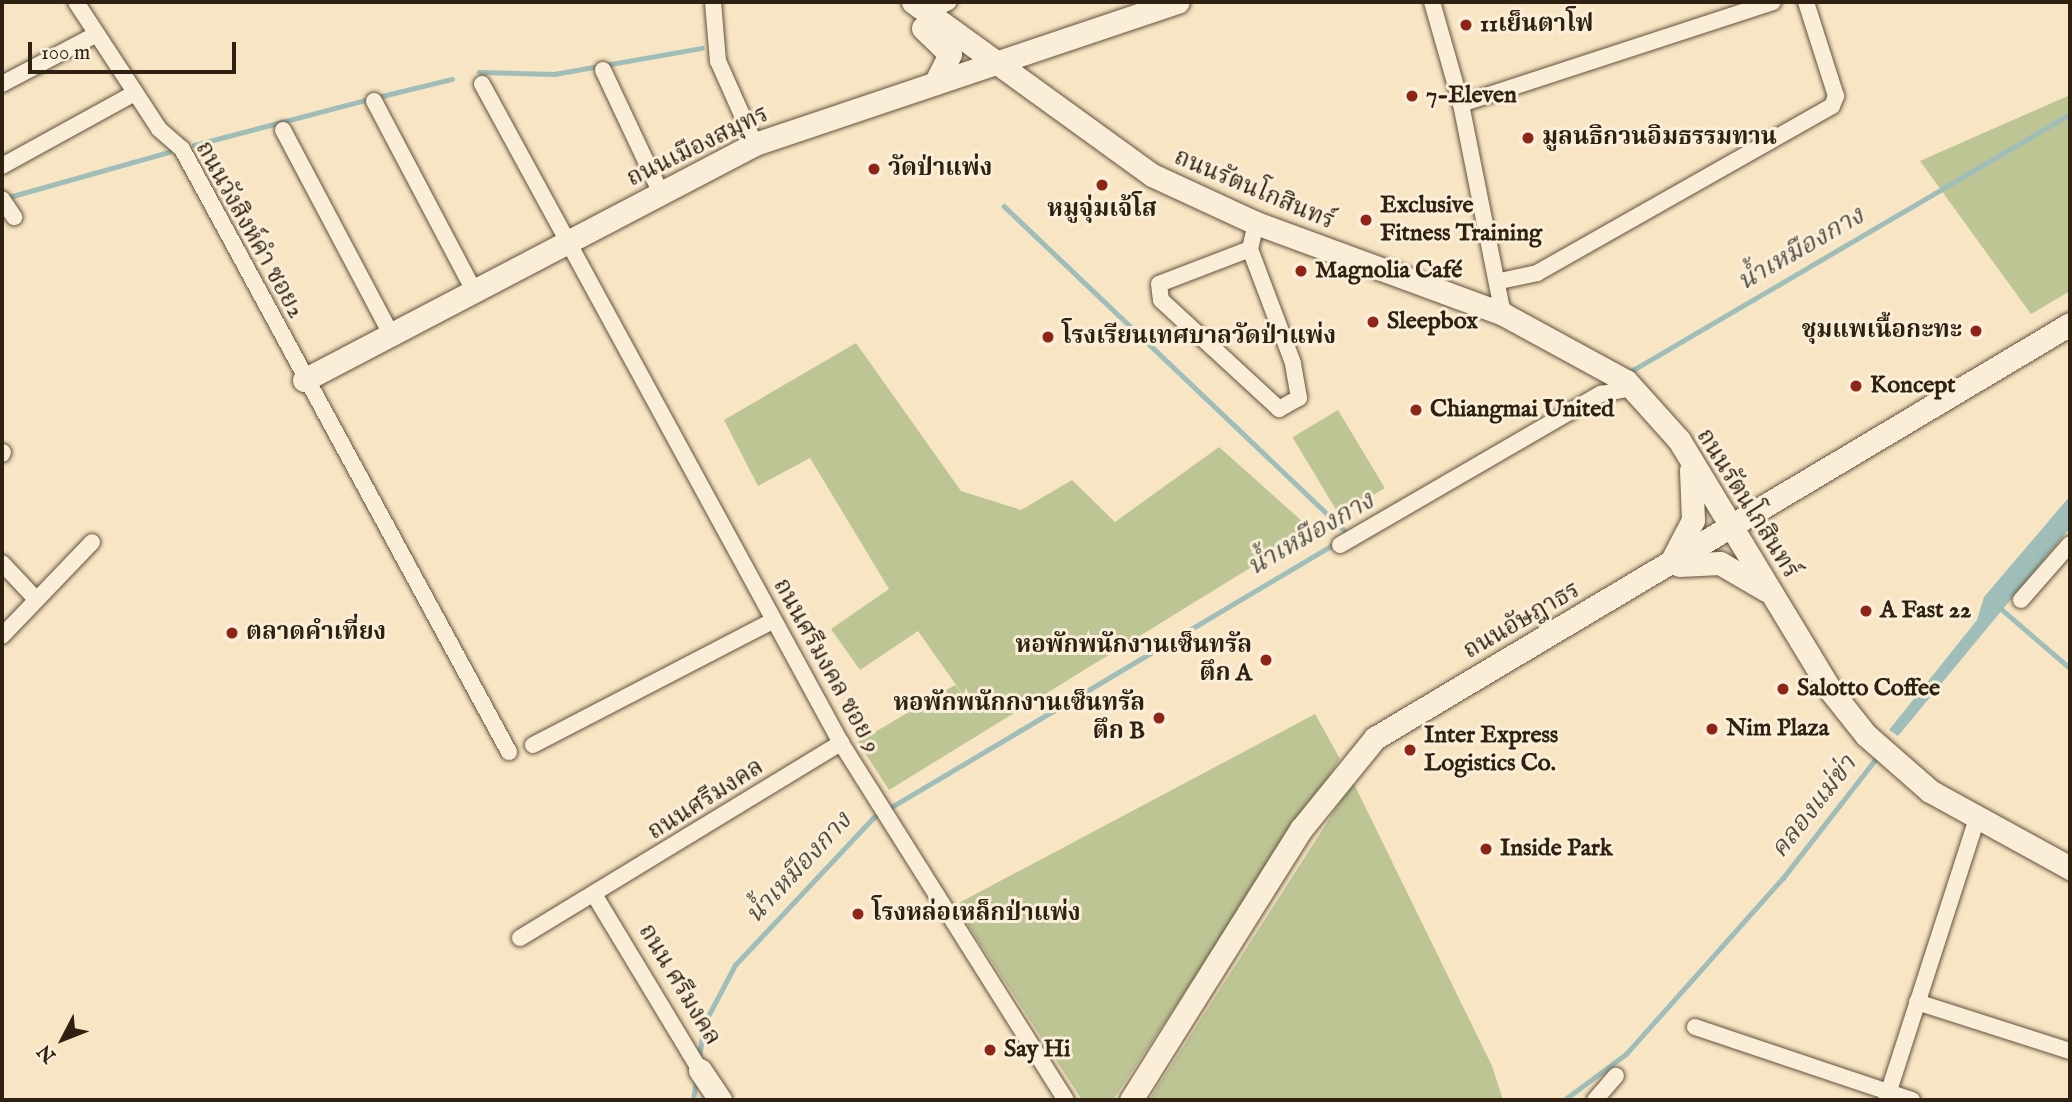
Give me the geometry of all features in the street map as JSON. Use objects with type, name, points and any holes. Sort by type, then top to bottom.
[{"type":"street","name":"ถนนวังสิงห์คำ ซอย2","points":[[76,2],[159,129],[182,149],[304,380],[509,752]]},
{"type":"street","points":[[713,2],[718,61],[755,144]]},
{"type":"street","points":[[898,2],[950,54],[935,83]]},
{"type":"street","points":[[919,7],[949,2]]},
{"type":"street","name":"ถนนเมืองสมุทร","points":[[304,380],[755,144],[1178,2]]},
{"type":"street","points":[[1432,2],[1461,104],[1500,281],[1503,314]]},
{"type":"street","points":[[1461,104],[1773,2]]},
{"type":"street","points":[[1500,281],[1537,273],[1832,106],[1836,96],[1806,2]]},
{"type":"street","name":"ถนนรัตนโกสินทร์","points":[[919,7],[1152,175],[1256,223],[1503,314],[1578,351],[1629,384],[1683,447],[1831,691],[1891,759],[1977,819]]},
{"type":"street","points":[[2,84],[97,34]]},
{"type":"street","points":[[603,70],[661,193]]},
{"type":"street","name":"ถนนศรีมงคล ซอย 9","points":[[482,84],[841,743],[1066,1100]]},
{"type":"street","points":[[2,166],[135,93]]},
{"type":"street","points":[[374,101],[474,291]]},
{"type":"street","points":[[283,130],[391,334]]},
{"type":"street","points":[[2,199],[14,217]]},
{"type":"street","points":[[1250,249],[1159,284],[1161,300],[1279,409],[1299,398],[1293,363],[1250,249],[1256,223]]},
{"type":"street","name":"ถนนอัษฎาธร","points":[[1131,1100],[1301,829],[1360,750],[2070,324]]},
{"type":"street","points":[[1340,545],[1601,394],[1629,384]]},
{"type":"street","points":[[1667,567],[1689,532],[1696,505],[1683,447]]},
{"type":"street","points":[[3,633],[92,542]]},
{"type":"street","points":[[2021,600],[2070,544]]},
{"type":"street","points":[[2,563],[35,598]]},
{"type":"street","points":[[1667,567],[1720,563],[1774,596]]},
{"type":"street","points":[[533,745],[774,620]]},
{"type":"street","name":"ถนนศรีมงคล","points":[[520,938],[595,896],[841,743]]},
{"type":"street","points":[[1887,1096],[1977,819],[2070,869]]},
{"type":"street","name":"ถนน ศรีมงคล","points":[[595,896],[684,1046],[720,1100]]},
{"type":"street","points":[[1917,1002],[2070,1051]]},
{"type":"street","points":[[1695,1027],[1887,1096],[1912,1100]]},
{"type":"street","points":[[1595,1100],[1616,1076]]},
{"type":"green space","points":[[2070,95],[2070,291],[2031,314],[1920,161]]},
{"type":"green space","points":[[856,343],[961,491],[1021,510],[1072,480],[1115,522],[1219,447],[1312,530],[889,790],[858,742],[955,685],[966,699],[918,631],[860,670],[831,629],[889,589],[810,458],[758,486],[724,420]]},
{"type":"green space","points":[[1338,410],[1385,488],[1339,515],[1293,437]]},
{"type":"green space","points":[[1315,714],[1340,759],[1113,1100],[1082,1100],[955,905]]},
{"type":"green space","points":[[1353,782],[1492,1066],[1503,1100],[1149,1100]]},
{"type":"water","points":[[2070,496],[2070,528],[1898,736],[1889,730],[1977,620],[1984,597]]},
{"type":"waterway","points":[[479,72],[554,74],[702,48]]},
{"type":"waterway","points":[[378,97],[452,79]]},
{"type":"waterway","points":[[194,145],[369,99]]},
{"type":"waterway","name":"น้ำเหมืองกาง","points":[[1628,373],[2070,114]]},
{"type":"waterway","points":[[9,197],[169,152]]},
{"type":"waterway","points":[[1004,206],[1349,535]]},
{"type":"waterway","name":"น้ำเหมืองกาง","points":[[699,1058],[704,1024],[735,965],[873,818],[1336,543]]},
{"type":"waterway","points":[[1999,607],[2070,668]]},
{"type":"waterway","name":"คลองแม่ข่า","points":[[1564,1100],[1626,1054],[1783,878],[1878,756]]},
{"type":"waterway","name":"น้ำเหมืองกาง","points":[[693,1100],[696,1080]]},
{"type":"place","name":"11เย็นตาโฟ","points":[[1466,25]]},
{"type":"place","name":"7-Eleven","points":[[1412,96]]},
{"type":"place","name":"มูลนธิกวนอิมธรรมทาน","points":[[1528,138]]},
{"type":"place","name":"วัดป่าแพ่ง","points":[[874,169]]},
{"type":"place","name":"หมูจุ่มเจ้โส","points":[[1102,185]]},
{"type":"place","name":"Exclusive Fitness Training","points":[[1366,220]]},
{"type":"place","name":"Magnolia Café","points":[[1301,271]]},
{"type":"place","name":"Sleepbox","points":[[1373,322]]},
{"type":"place","name":"ชุมแพเนื้อกะทะ","points":[[1976,331]]},
{"type":"place","name":"โรงเรียนเทศบาลวัดป่าแพ่ง","points":[[1048,337]]},
{"type":"place","name":"Koncept","points":[[1856,386]]},
{"type":"place","name":"Chiangmai United","points":[[1416,410]]},
{"type":"place","name":"A Fast 22","points":[[1866,611]]},
{"type":"place","name":"ตลาดคำเที่ยง","points":[[232,633]]},
{"type":"place","name":"หอพักพนักงานเซ็นทรัล ตึก A","points":[[1266,660]]},
{"type":"place","name":"Salotto Coffee","points":[[1783,689]]},
{"type":"place","name":"หอพักพนักกงานเซ็นทรัล ตึก B","points":[[1159,718]]},
{"type":"place","name":"Nim Plaza","points":[[1712,729]]},
{"type":"place","name":"Inter Express Logistics Co.","points":[[1410,750]]},
{"type":"place","name":"Inside Park","points":[[1486,849]]},
{"type":"place","name":"โรงหล่อเหล็กป่าแพ่ง","points":[[858,914]]},
{"type":"place","name":"Say Hi","points":[[990,1050]]}]
